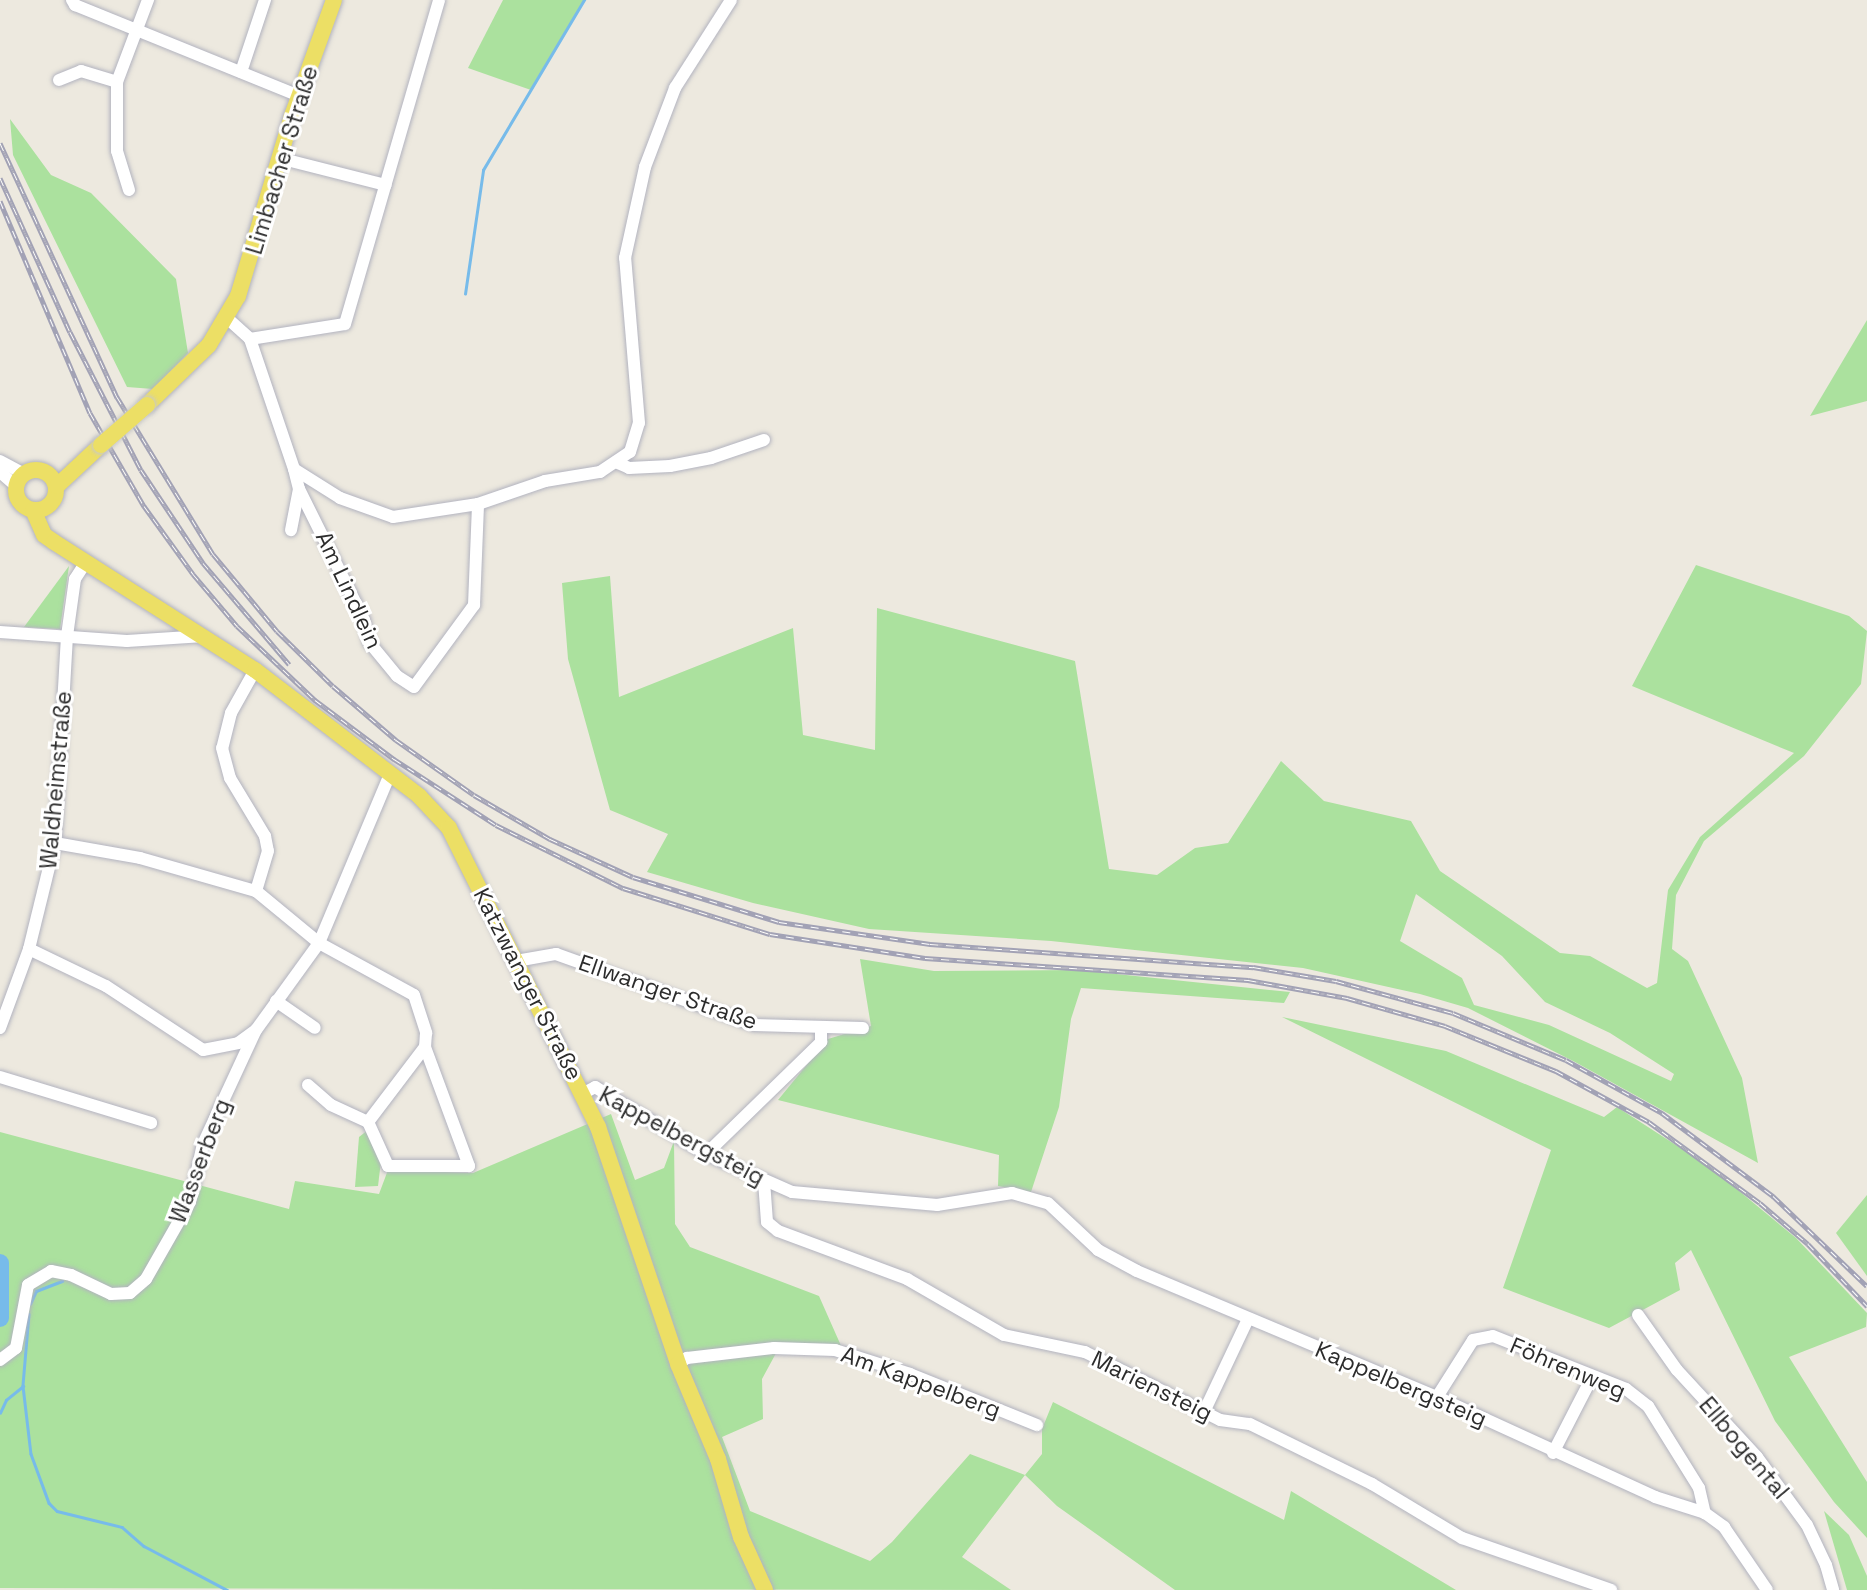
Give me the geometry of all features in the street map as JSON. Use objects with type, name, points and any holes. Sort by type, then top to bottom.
[{"type":"main road","name":"Limbacher Straße","points":[[52,479],[83,460],[196,360],[227,318],[251,265],[279,158],[334,0]]},
{"type":"main road","points":[[31,470],[52,479],[52,503],[39,509],[20,502],[20,480],[31,470]]},
{"type":"main road","name":"Katzwanger Straße","points":[[39,509],[44,535],[255,670],[390,774],[449,828],[582,1094],[678,1364],[718,1459],[741,1538],[765,1589]]},
{"type":"street","points":[[72,0],[75,5],[299,96]]},
{"type":"street","points":[[130,190],[117,151],[117,82],[148,0]]},
{"type":"street","points":[[241,72],[265,0]]},
{"type":"street","points":[[250,339],[345,324],[439,0]]},
{"type":"street","points":[[294,469],[340,498],[393,517],[478,504],[545,481],[600,472],[618,463],[630,452],[638,431],[625,258],[645,167],[675,88],[731,0]]},
{"type":"street","points":[[59,80],[81,71],[117,82]]},
{"type":"street","points":[[279,158],[386,185]]},
{"type":"street","points":[[227,318],[250,339],[294,469],[299,489],[291,530]]},
{"type":"street","points":[[618,463],[629,468],[670,466],[711,458],[764,440]]},
{"type":"street","points":[[0,461],[20,480]]},
{"type":"street","points":[[0,472],[20,480]]},
{"type":"street","name":"Am Lindlein","points":[[299,489],[365,620],[369,642],[397,676],[414,687],[474,604],[478,504]]},
{"type":"street","name":"Waldheimstraße","points":[[0,1028],[29,949],[55,843],[67,636],[75,579],[86,562]]},
{"type":"street","points":[[0,632],[127,641],[204,636]]},
{"type":"street","points":[[255,670],[231,713],[222,748],[230,778],[265,836],[268,851],[256,891]]},
{"type":"street","name":"Wasserberg","points":[[0,1360],[16,1348],[29,1285],[51,1271],[71,1275],[111,1294],[130,1293],[146,1279],[190,1202],[203,1144],[256,1030],[319,943],[390,774]]},
{"type":"street","points":[[55,843],[140,858],[256,891],[319,943],[414,995],[426,1033],[425,1047],[469,1166],[388,1166],[368,1122],[331,1105],[308,1085]]},
{"type":"street","points":[[29,949],[106,986],[203,1050],[238,1043],[256,1030]]},
{"type":"street","name":"Ellwanger Straße","points":[[516,961],[556,954],[754,1025],[863,1028]]},
{"type":"street","points":[[276,1001],[315,1028]]},
{"type":"street","points":[[706,1154],[821,1042],[821,1027]]},
{"type":"street","points":[[368,1122],[425,1047]]},
{"type":"street","points":[[0,1077],[151,1123]]},
{"type":"street","name":"Kappelbergsteig","points":[[582,1094],[594,1087],[706,1154],[764,1181],[825,1197],[937,1205],[1012,1193],[1033,1197],[1063,1213],[1098,1250],[1115,1259],[1248,1319],[1437,1397],[1553,1453],[1656,1497],[1705,1513],[1731,1535],[1767,1590]]},
{"type":"street","name":"Mariensteig","points":[[764,1181],[767,1222],[778,1231],[907,1279],[1004,1335],[1086,1352],[1220,1420],[1251,1424],[1330,1462],[1462,1538],[1611,1590]]},
{"type":"street","name":"Ellbogental","points":[[1638,1315],[1677,1370],[1756,1457],[1807,1525],[1826,1565],[1833,1590]]},
{"type":"street","points":[[1204,1412],[1248,1319]]},
{"type":"street","name":"Föhrenweg","points":[[1437,1397],[1473,1340],[1493,1336],[1626,1389],[1648,1406],[1699,1488],[1705,1513]]},
{"type":"street","name":"Am Kappelberg","points":[[678,1364],[687,1358],[774,1348],[835,1350],[910,1374],[1037,1425]]},
{"type":"street","points":[[1553,1453],[1592,1377]]},
{"type":"green space","points":[[503,0],[585,0],[531,90],[468,68]]},
{"type":"green space","points":[[10,119],[51,175],[91,193],[176,279],[188,353],[153,389],[127,387],[13,155]]},
{"type":"green space","points":[[1867,320],[1867,401],[1810,416]]},
{"type":"green space","points":[[1696,565],[1849,616],[1867,631],[1861,684],[1804,756],[1704,841],[1676,895],[1672,949],[1688,961],[1742,1078],[1758,1163],[1575,1062],[1468,1008],[1420,994],[1303,968],[1051,941],[869,929],[753,903],[647,872],[668,834],[610,810],[568,659],[562,583],[610,576],[619,697],[793,628],[803,735],[875,750],[877,608],[1075,661],[1109,869],[1157,875],[1195,848],[1228,843],[1281,761],[1324,801],[1411,821],[1440,871],[1560,953],[1590,956],[1647,988],[1657,983],[1668,890],[1700,837],[1794,753],[1632,686]],"holes":[[[1416,894],[1502,956],[1545,1002],[1610,1033],[1674,1074],[1671,1081],[1549,1025],[1474,1005],[1462,978],[1400,941]]]},
{"type":"green space","points":[[69,566],[60,629],[24,627]]},
{"type":"green space","points":[[860,959],[934,971],[1078,970],[1290,992],[1284,1003],[1081,988],[1071,1019],[1059,1107],[1031,1192],[998,1186],[999,1155],[778,1100],[828,1039],[871,1026]]},
{"type":"green space","points":[[1282,1017],[1446,1051],[1604,1117],[1617,1107],[1710,1167],[1796,1238],[1867,1313],[1866,1327],[1789,1357],[1867,1482],[1867,1538],[1834,1502],[1775,1421],[1691,1250],[1675,1263],[1680,1290],[1609,1328],[1503,1288],[1551,1150]]},
{"type":"green space","points":[[611,1114],[635,1180],[664,1168],[674,1141],[675,1224],[690,1247],[819,1296],[842,1348],[781,1344],[762,1379],[763,1419],[722,1437],[750,1511],[870,1561],[892,1542],[970,1454],[1025,1475],[962,1557],[1011,1590],[0,1588],[0,1132],[289,1209],[295,1181],[379,1194],[388,1170],[473,1173]]},
{"type":"green space","points":[[368,1130],[381,1161],[378,1186],[355,1187],[359,1137]]},
{"type":"green space","points":[[1867,1195],[1867,1276],[1836,1233]]},
{"type":"green space","points":[[1053,1402],[1284,1520],[1291,1491],[1456,1590],[1175,1590],[1057,1506],[1025,1475],[1042,1454],[1042,1429]]},
{"type":"green space","points":[[1824,1511],[1849,1535],[1867,1576],[1867,1590],[1847,1590]]},
{"type":"waterway","points":[[465,294],[483,170],[584,0]]},
{"type":"waterway","points":[[0,1263],[0,1318]]},
{"type":"waterway","points":[[30,1304],[36,1291],[62,1281]]},
{"type":"waterway","points":[[29,1314],[23,1386],[31,1454],[49,1503],[57,1511],[122,1527],[144,1546],[227,1590]]},
{"type":"waterway","points":[[0,1413],[6,1400],[23,1386]]},
{"type":"railway","points":[[0,143],[117,397],[213,554],[277,631],[333,686],[396,740],[474,795],[550,839],[633,877],[779,922],[930,944],[1253,967],[1336,981],[1453,1013],[1566,1060],[1662,1113],[1773,1196],[1867,1286]]},
{"type":"railway","points":[[0,178],[70,332],[141,470],[203,563],[289,664]]},
{"type":"railway","points":[[0,201],[90,413],[144,506],[193,574],[237,626],[315,700],[394,759],[496,825],[623,888],[770,934],[925,958],[1248,980],[1347,998],[1445,1026],[1556,1071],[1649,1122],[1760,1203],[1808,1244],[1867,1306]]}]
